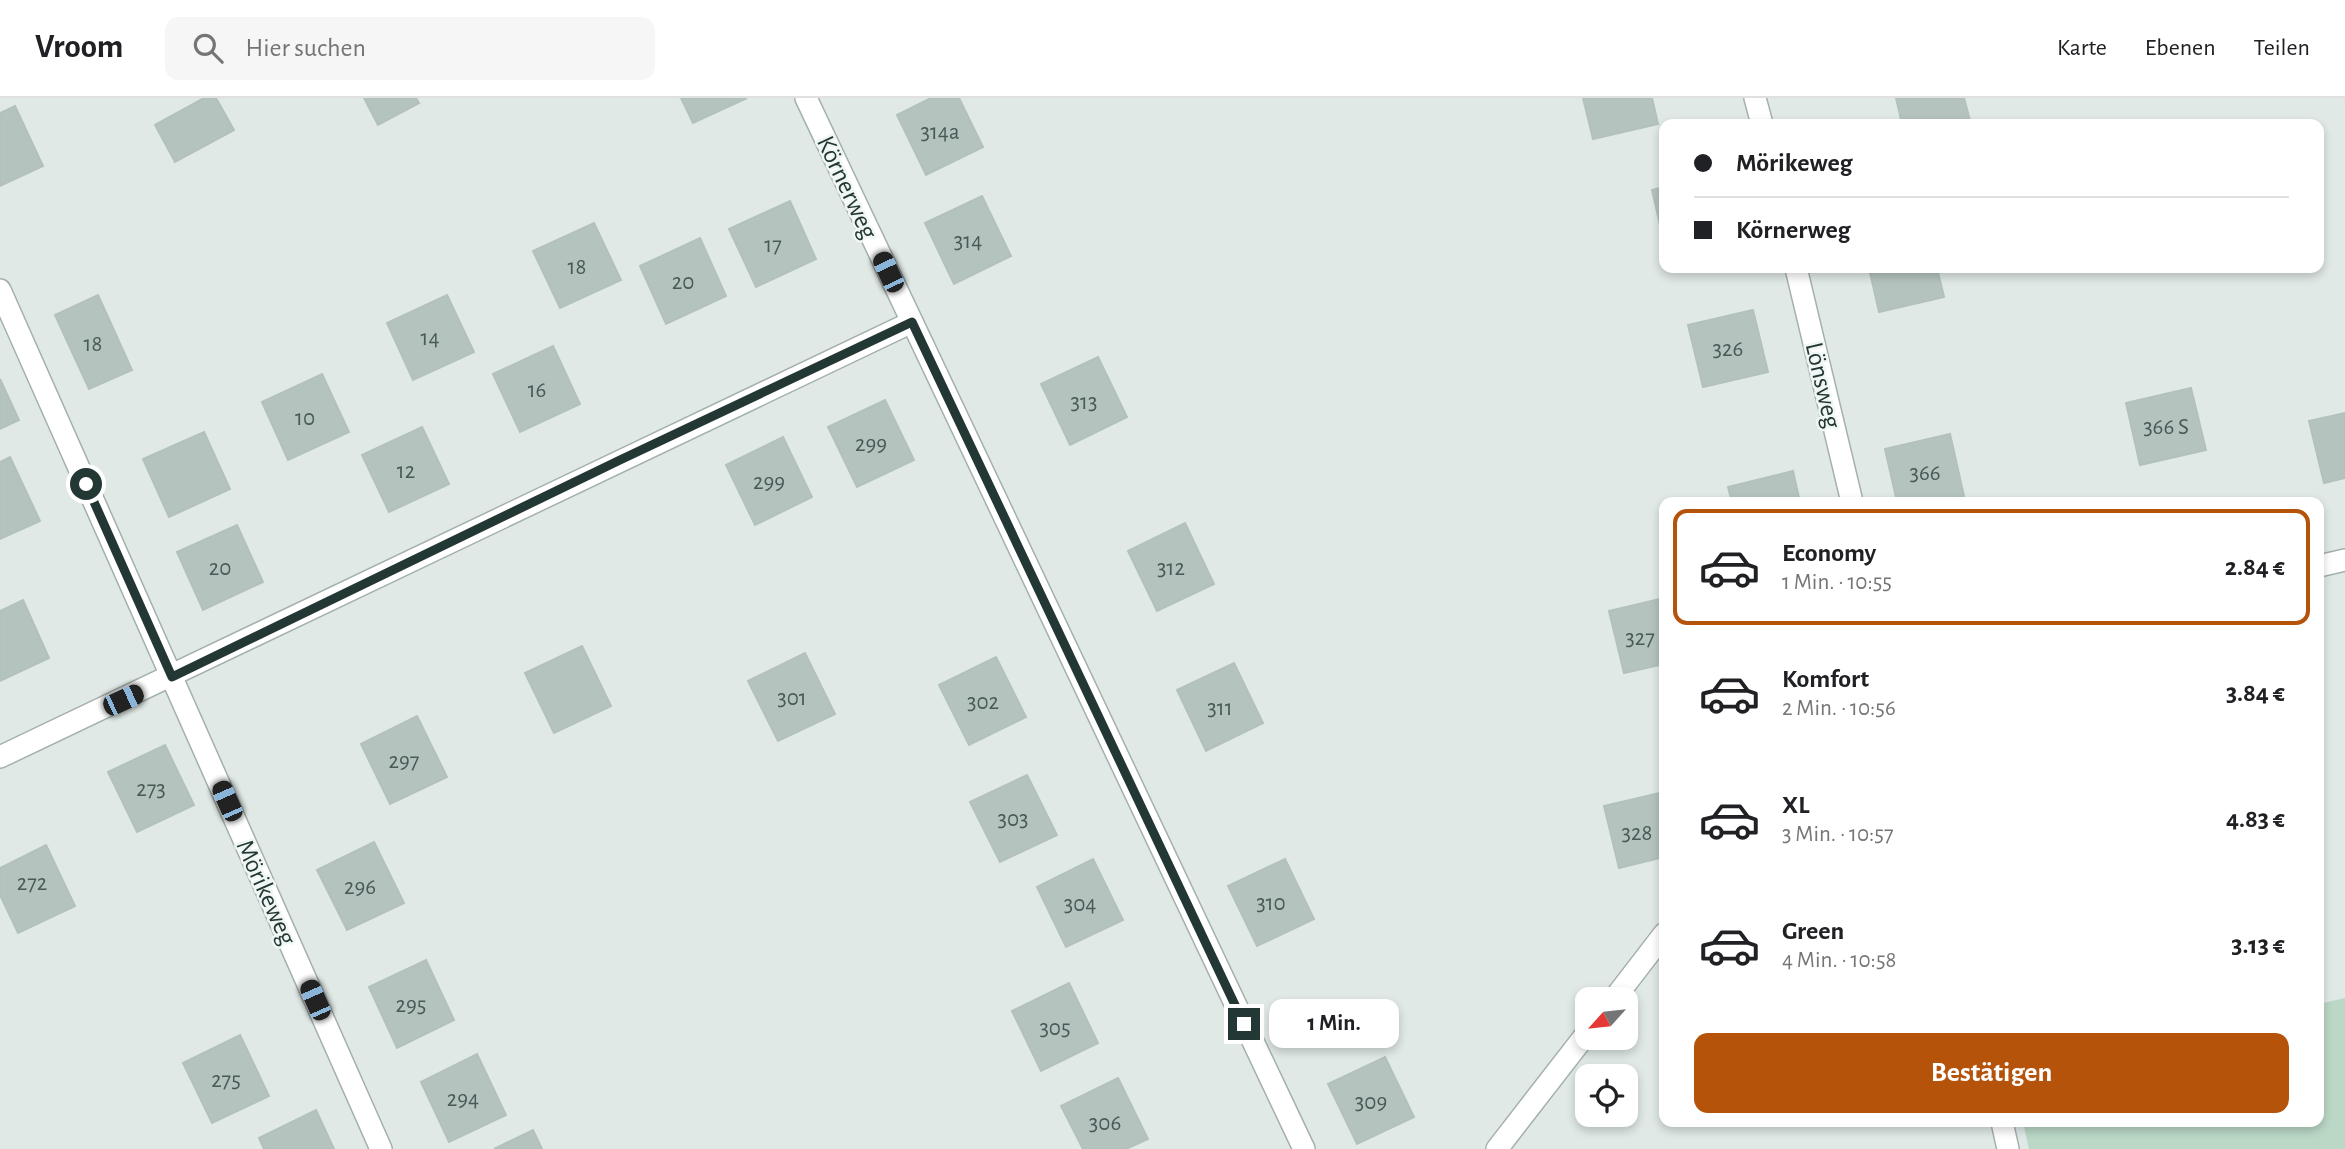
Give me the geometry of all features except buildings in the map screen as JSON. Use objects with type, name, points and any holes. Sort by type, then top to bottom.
[{"type":"street","name":"Körnerweg","points":[[806,98],[1304,1149]]},
{"type":"street","points":[[1755,98],[1761,119]]},
{"type":"street","name":"Lönsweg","points":[[1797,273],[1851,497]]},
{"type":"street","name":"Mörikeweg","points":[[0,290],[381,1149]]},
{"type":"street","points":[[0,757],[912,322]]},
{"type":"street","points":[[2324,565],[2345,560]]},
{"type":"street","points":[[1623,987],[1659,940]]},
{"type":"street","points":[[1497,1149],[1575,1048]]},
{"type":"street","points":[[2003,1127],[2008,1149]]},
{"type":"green space","points":[[2345,998],[2345,1149],[2029,1149],[2024,1127],[2324,1127],[2324,1003]]},
{"type":"route","points":[[86,484],[172,677],[912,322],[1244,1024]]}]
